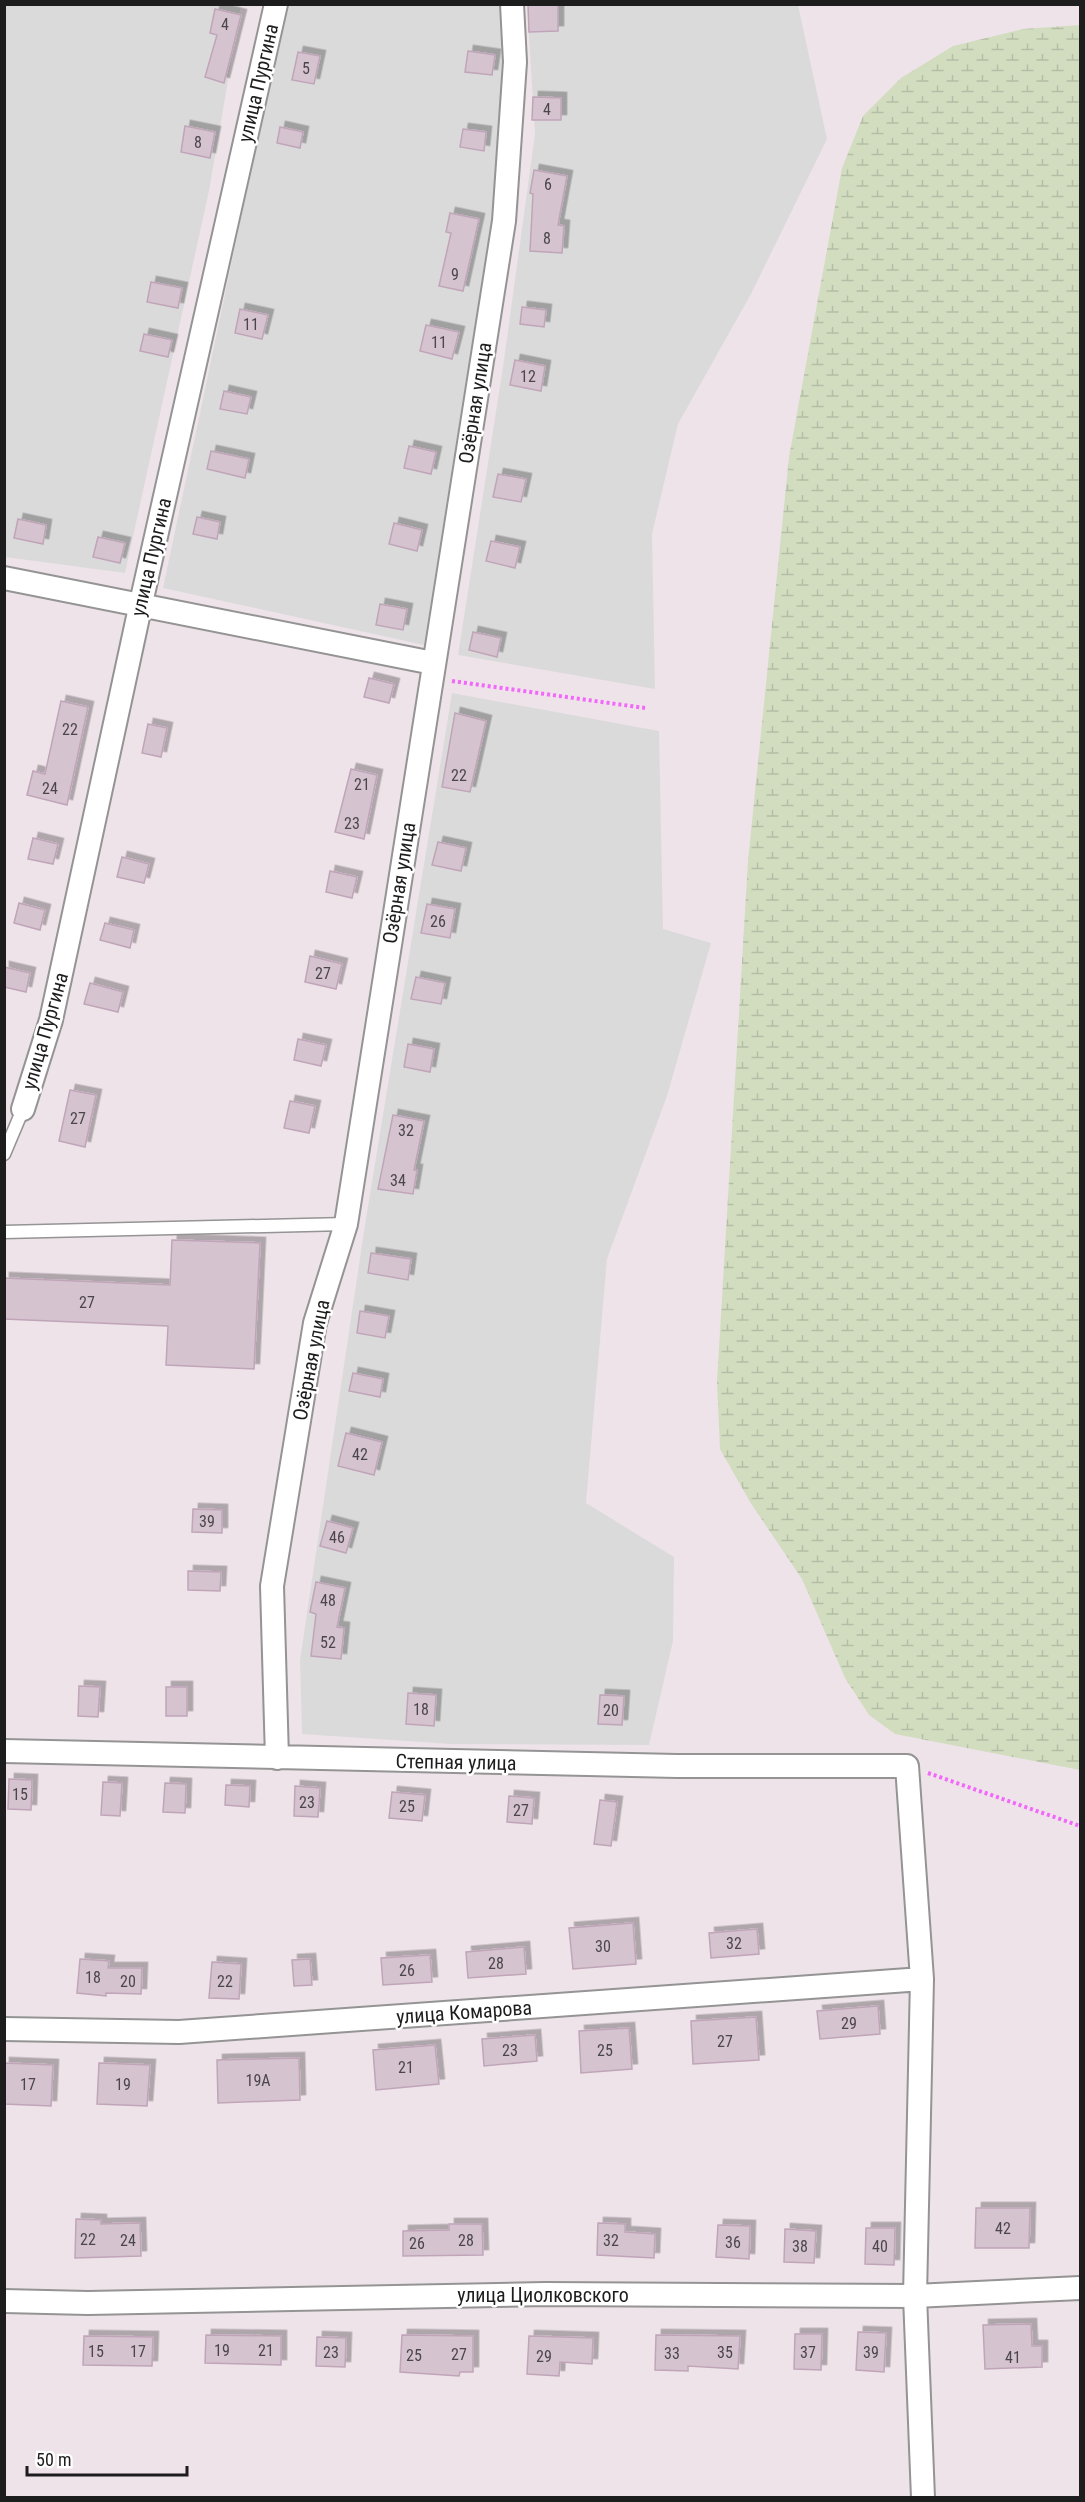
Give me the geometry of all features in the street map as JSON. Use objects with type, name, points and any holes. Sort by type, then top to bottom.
[{"type":"street","name":"улица Пургина","points":[[23,1109],[51,1020],[141,603],[276,4]]},
{"type":"street","name":"Озёрная улица","points":[[277,1758],[272,1586],[315,1323],[346,1224],[504,221],[515,62],[512,4]]},
{"type":"street","points":[[4,578],[141,603],[432,670]]},
{"type":"street","name":"Степная улица","points":[[4,1751],[677,1766],[792,1764],[907,1766]]},
{"type":"street","points":[[907,1766],[922,1979],[915,2296],[923,2498]]},
{"type":"street","name":"улица Комарова","points":[[4,2029],[179,2032],[922,1979]]},
{"type":"street","name":"улица Циолковского","points":[[4,2301],[88,2303],[545,2294],[915,2296],[1080,2288]]},
{"type":"lane","points":[[4,1154],[23,1109]]},
{"type":"lane","points":[[4,1232],[346,1224]]},
{"type":"path","points":[[432,670],[645,708]]},
{"type":"path","points":[[907,1766],[1080,1826]]},
{"type":"shaded area","points":[[5,5],[241,5],[209,191],[125,573],[5,557]]},
{"type":"shaded area","points":[[286,5],[504,5],[507,47],[493,210],[424,645],[163,588]]},
{"type":"shaded area","points":[[527,5],[798,5],[827,139],[751,294],[678,424],[652,534],[655,689],[458,655],[503,367],[535,134]]},
{"type":"shaded area","points":[[452,693],[659,731],[663,929],[711,943],[667,1096],[607,1259],[586,1503],[674,1557],[673,1641],[649,1745],[451,1744],[302,1734],[300,1660],[364,1231]]},
{"type":"green space","points":[[1080,25],[1080,1770],[895,1734],[869,1715],[845,1678],[802,1579],[750,1502],[720,1449],[717,1382],[748,861],[789,457],[842,168],[863,116],[901,78],[953,46],[1023,29]]},
{"type":"building","points":[[528,4],[558,4],[558,31],[529,32]]},
{"type":"building","points":[[215,9],[241,15],[224,83],[205,77],[217,35],[210,33]]},
{"type":"building","points":[[468,51],[495,55],[492,75],[465,72]]},
{"type":"building","points":[[298,52],[320,56],[314,84],[292,80]]},
{"type":"building","points":[[533,97],[561,98],[561,120],[532,120]]},
{"type":"building","points":[[185,126],[215,132],[210,158],[181,152]]},
{"type":"building","points":[[280,127],[303,132],[300,148],[277,143]]},
{"type":"building","points":[[463,129],[486,132],[484,151],[460,147]]},
{"type":"building","points":[[534,170],[567,176],[558,225],[564,226],[562,253],[530,251],[533,194],[530,193]]},
{"type":"building","points":[[450,213],[479,219],[463,291],[439,286],[451,233],[446,232]]},
{"type":"building","points":[[151,282],[182,288],[178,308],[147,302]]},
{"type":"building","points":[[522,307],[546,310],[544,327],[520,324]]},
{"type":"building","points":[[240,309],[268,315],[262,339],[235,333]]},
{"type":"building","points":[[426,325],[459,332],[452,359],[420,351]]},
{"type":"building","points":[[144,334],[172,340],[168,357],[140,351]]},
{"type":"building","points":[[515,360],[545,366],[541,391],[510,385]]},
{"type":"building","points":[[224,391],[251,397],[247,414],[220,409]]},
{"type":"building","points":[[409,446],[436,452],[431,474],[404,468]]},
{"type":"building","points":[[211,451],[249,459],[245,478],[207,469]]},
{"type":"building","points":[[498,474],[526,479],[521,502],[493,497]]},
{"type":"building","points":[[197,517],[220,522],[217,539],[193,534]]},
{"type":"building","points":[[18,519],[46,525],[43,544],[14,538]]},
{"type":"building","points":[[394,523],[422,530],[417,551],[389,544]]},
{"type":"building","points":[[98,537],[125,543],[120,563],[93,557]]},
{"type":"building","points":[[491,541],[520,547],[515,568],[486,561]]},
{"type":"building","points":[[380,604],[407,609],[403,630],[376,625]]},
{"type":"building","points":[[473,632],[501,638],[497,657],[469,650]]},
{"type":"building","points":[[369,678],[394,684],[389,703],[364,697]]},
{"type":"building","points":[[61,701],[88,707],[67,805],[27,795],[33,771],[45,774]]},
{"type":"building","points":[[455,713],[486,721],[470,792],[442,787]]},
{"type":"building","points":[[148,724],[167,728],[161,757],[142,753]]},
{"type":"building","points":[[351,769],[377,775],[364,839],[335,832]]},
{"type":"building","points":[[33,838],[58,844],[53,864],[28,859]]},
{"type":"building","points":[[438,842],[466,848],[461,871],[432,865]]},
{"type":"building","points":[[122,857],[149,864],[144,883],[117,877]]},
{"type":"building","points":[[330,871],[357,877],[352,898],[326,892]]},
{"type":"building","points":[[19,903],[45,910],[40,930],[14,923]]},
{"type":"building","points":[[427,904],[455,909],[450,938],[421,933]]},
{"type":"building","points":[[105,923],[134,930],[130,948],[100,940]]},
{"type":"building","points":[[310,956],[342,964],[336,989],[305,982]]},
{"type":"building","points":[[4,967],[30,973],[26,992],[4,987]]},
{"type":"building","points":[[416,977],[445,983],[441,1004],[411,999]]},
{"type":"building","points":[[90,983],[123,992],[118,1012],[84,1004]]},
{"type":"building","points":[[298,1039],[326,1045],[321,1066],[294,1060]]},
{"type":"building","points":[[408,1044],[434,1049],[430,1072],[404,1067]]},
{"type":"building","points":[[70,1090],[96,1095],[85,1147],[59,1141]]},
{"type":"building","points":[[290,1101],[315,1106],[309,1133],[284,1128]]},
{"type":"building","points":[[393,1115],[424,1121],[414,1170],[417,1170],[413,1194],[378,1189]]},
{"type":"building","points":[[172,1240],[260,1243],[254,1369],[166,1365],[168,1326],[4,1319],[4,1278],[170,1285]]},
{"type":"building","points":[[371,1253],[411,1259],[408,1280],[368,1273]]},
{"type":"building","points":[[360,1311],[389,1316],[385,1338],[357,1333]]},
{"type":"building","points":[[353,1373],[383,1379],[380,1397],[349,1391]]},
{"type":"building","points":[[346,1433],[382,1442],[374,1475],[338,1466]]},
{"type":"building","points":[[193,1509],[222,1510],[222,1533],[192,1532]]},
{"type":"building","points":[[327,1521],[353,1528],[346,1553],[320,1546]]},
{"type":"building","points":[[188,1571],[221,1572],[220,1591],[188,1590]]},
{"type":"building","points":[[316,1582],[345,1588],[337,1627],[344,1628],[341,1659],[311,1656],[316,1614],[310,1612]]},
{"type":"building","points":[[79,1686],[100,1687],[98,1717],[78,1716]]},
{"type":"building","points":[[166,1687],[187,1687],[187,1716],[166,1716]]},
{"type":"building","points":[[408,1693],[436,1695],[434,1726],[406,1724]]},
{"type":"building","points":[[600,1695],[624,1696],[622,1725],[598,1724]]},
{"type":"building","points":[[9,1779],[32,1780],[31,1810],[8,1809]]},
{"type":"building","points":[[103,1782],[122,1783],[120,1816],[101,1815]]},
{"type":"building","points":[[165,1783],[186,1784],[185,1813],[163,1812]]},
{"type":"building","points":[[226,1785],[250,1786],[249,1807],[225,1805]]},
{"type":"building","points":[[295,1786],[320,1788],[318,1817],[294,1816]]},
{"type":"building","points":[[392,1792],[425,1795],[422,1821],[389,1818]]},
{"type":"building","points":[[509,1796],[534,1798],[532,1824],[507,1822]]},
{"type":"building","points":[[600,1800],[617,1802],[611,1846],[594,1844]]},
{"type":"building","points":[[633,1923],[636,1964],[573,1969],[569,1928]]},
{"type":"building","points":[[757,1929],[759,1954],[711,1958],[709,1933]]},
{"type":"building","points":[[524,1947],[526,1974],[468,1978],[466,1952]]},
{"type":"building","points":[[430,1955],[432,1982],[383,1985],[381,1958]]},
{"type":"building","points":[[80,1959],[109,1961],[108,1968],[142,1968],[141,1994],[106,1993],[106,1996],[77,1993]]},
{"type":"building","points":[[310,1959],[312,1985],[294,1986],[292,1960]]},
{"type":"building","points":[[212,1962],[241,1964],[239,1999],[209,1998]]},
{"type":"building","points":[[878,2006],[880,2034],[820,2039],[817,2011]]},
{"type":"building","points":[[756,2017],[759,2060],[693,2064],[691,2021]]},
{"type":"building","points":[[629,2028],[632,2069],[581,2073],[579,2031]]},
{"type":"building","points":[[535,2035],[537,2061],[484,2066],[482,2039]]},
{"type":"building","points":[[435,2045],[439,2084],[376,2090],[373,2050]]},
{"type":"building","points":[[299,2058],[300,2100],[218,2103],[217,2060]]},
{"type":"building","points":[[4,2063],[53,2065],[51,2106],[4,2104]]},
{"type":"building","points":[[99,2063],[150,2065],[147,2106],[97,2104]]},
{"type":"building","points":[[976,2208],[1030,2208],[1029,2248],[975,2248]]},
{"type":"building","points":[[76,2219],[101,2220],[101,2224],[140,2223],[141,2256],[75,2258]]},
{"type":"building","points":[[598,2223],[625,2224],[625,2232],[655,2234],[654,2258],[597,2255]]},
{"type":"building","points":[[449,2224],[482,2224],[483,2255],[403,2256],[403,2231],[449,2230]]},
{"type":"building","points":[[718,2225],[750,2226],[749,2259],[716,2257]]},
{"type":"building","points":[[866,2228],[895,2228],[894,2265],[865,2264]]},
{"type":"building","points":[[785,2229],[816,2231],[814,2263],[784,2262]]},
{"type":"building","points":[[1031,2324],[1032,2346],[1042,2346],[1042,2367],[985,2369],[983,2325]]},
{"type":"building","points":[[858,2332],[886,2333],[884,2372],[856,2370]]},
{"type":"building","points":[[795,2334],[822,2334],[821,2370],[794,2369]]},
{"type":"building","points":[[206,2335],[281,2336],[281,2365],[205,2363]]},
{"type":"building","points":[[402,2335],[473,2336],[473,2372],[460,2372],[459,2376],[400,2372]]},
{"type":"building","points":[[656,2335],[740,2336],[738,2369],[688,2366],[688,2371],[655,2370]]},
{"type":"building","points":[[84,2336],[153,2337],[152,2366],[83,2365]]},
{"type":"building","points":[[529,2336],[593,2338],[592,2364],[560,2362],[559,2376],[527,2374]]},
{"type":"building","points":[[317,2337],[346,2338],[345,2367],[316,2366]]}]
